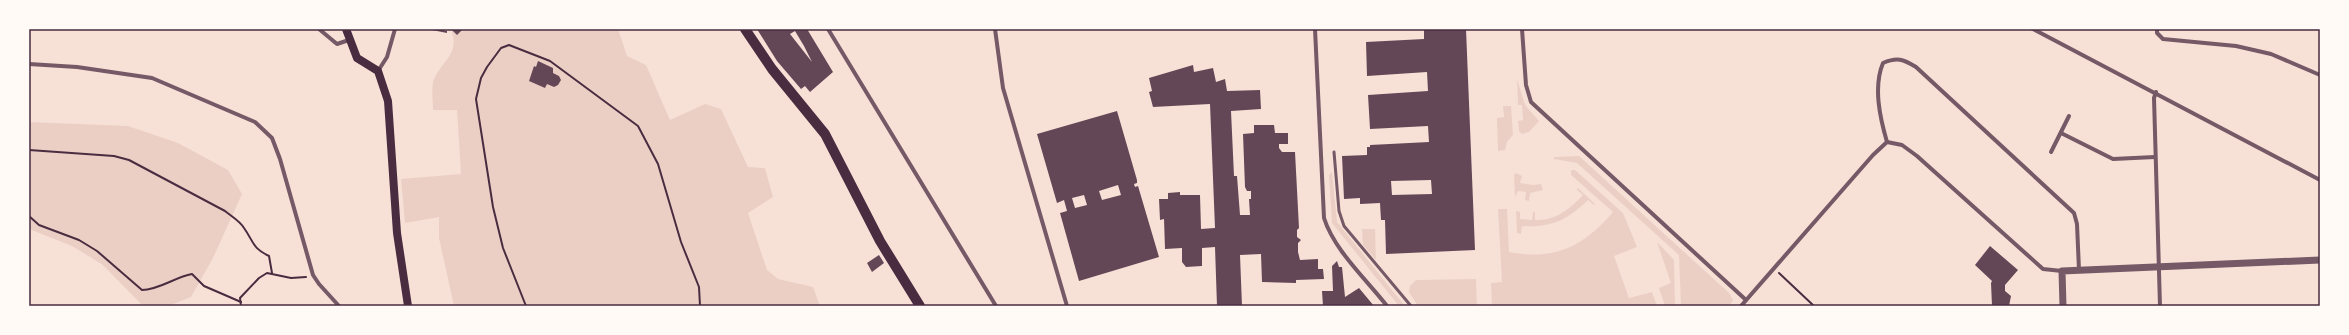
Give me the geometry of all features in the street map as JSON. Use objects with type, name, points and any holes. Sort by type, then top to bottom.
[{"type":"main road","points":[[346,29],[357,58],[378,71],[388,101],[397,233],[408,306]]},
{"type":"main road","points":[[745,29],[772,69],[825,134],[876,235],[920,306]]},
{"type":"street","points":[[319,29],[337,44],[349,40]]},
{"type":"street","points":[[378,71],[387,57],[395,29]]},
{"type":"street","points":[[828,29],[909,165],[996,306]]},
{"type":"street","points":[[995,29],[1002,88],[1066,306]]},
{"type":"street","points":[[1315,29],[1324,218],[1328,230],[1338,246],[1387,306]]},
{"type":"street","points":[[1522,29],[1526,85],[1531,102],[1746,300]]},
{"type":"street","points":[[2033,29],[2156,92],[2320,180]]},
{"type":"street","points":[[2157,29],[2157,33],[2163,39],[2236,46],[2264,52],[2320,75]]},
{"type":"street","points":[[1887,142],[1880,115],[1878,75],[1883,63],[1892,59],[1903,59],[1911,64],[2074,212],[2078,224],[2079,270]]},
{"type":"street","points":[[29,64],[77,67],[152,78],[255,122],[272,138],[280,160],[313,274],[318,284],[339,306]]},
{"type":"street","points":[[2156,92],[2154,98],[2155,157],[2160,306]]},
{"type":"street","points":[[2051,152],[2069,116]]},
{"type":"street","points":[[2061,133],[2113,159],[2155,157]]},
{"type":"street","points":[[1741,306],[1873,155],[1887,142]]},
{"type":"street","points":[[1887,142],[1902,145],[1917,156],[2043,269],[2062,271],[2320,260]]},
{"type":"street","points":[[2062,271],[2063,306]]},
{"type":"lane","points":[[1334,152],[1339,211],[1344,226],[1411,306]]},
{"type":"path","points":[[526,306],[503,248],[493,207],[476,99],[481,78],[487,67],[501,48],[509,45],[550,61],[638,126],[658,164],[682,242],[699,287],[700,306]]},
{"type":"path","points":[[29,150],[114,156],[134,163],[225,211],[244,227],[253,246],[269,256],[272,273]]},
{"type":"path","points":[[29,216],[39,225],[79,240],[97,251],[138,288],[150,290],[181,276],[192,274],[204,286],[241,302]]},
{"type":"path","points":[[1774,269],[1814,306]]},
{"type":"path","points":[[241,306],[240,298],[259,278],[268,273],[291,278],[306,277]]},
{"type":"shaded area","points":[[451,29],[618,29],[627,56],[646,65],[670,120],[705,104],[721,109],[748,167],[765,168],[773,197],[748,213],[767,270],[778,279],[813,287],[820,306],[454,306],[439,238],[439,217],[405,223],[401,179],[461,174],[457,110],[433,110],[433,82],[438,72],[450,56],[454,44]]},
{"type":"shaded area","points":[[1517,79],[1525,105],[1539,121],[1529,132],[1522,134],[1519,131],[1518,121],[1523,120],[1522,105],[1518,105]]},
{"type":"shaded area","points":[[1503,106],[1511,106],[1513,135],[1507,142],[1505,150],[1498,151],[1497,118],[1504,117]]},
{"type":"shaded area","points":[[29,122],[128,126],[178,143],[228,170],[242,194],[213,258],[191,297],[168,306],[143,306],[103,265],[72,246],[29,229]]},
{"type":"shaded area","points":[[1579,156],[1729,293],[1733,300],[1729,306],[1681,306],[1679,255],[1577,163],[1554,159],[1554,157]]},
{"type":"shaded area","points":[[1571,170],[1575,170],[1623,213],[1637,247],[1614,256],[1629,298],[1652,292],[1657,306],[1492,306],[1491,283],[1502,282],[1498,209],[1507,209],[1509,252],[1525,254],[1541,254],[1567,248],[1591,234],[1613,212],[1571,175]]},
{"type":"shaded area","points":[[1332,172],[1337,222],[1405,306],[1399,306],[1332,223],[1329,175]]},
{"type":"shaded area","points":[[1516,173],[1522,176],[1520,183],[1533,185],[1541,184],[1543,190],[1530,193],[1529,201],[1525,200],[1526,192],[1518,191],[1515,197],[1514,175]]},
{"type":"shaded area","points":[[1578,188],[1595,204],[1594,205],[1588,200],[1566,218],[1541,226],[1522,226],[1521,234],[1517,233],[1516,211],[1520,212],[1520,219],[1532,220],[1533,212],[1535,212],[1535,220],[1542,220],[1556,216],[1573,205],[1583,195],[1577,190]]},
{"type":"shaded area","points":[[1362,229],[1375,229],[1376,260],[1363,245]]},
{"type":"shaded area","points":[[1657,242],[1674,260],[1675,306],[1665,306],[1659,288],[1671,283]]},
{"type":"shaded area","points":[[1476,279],[1477,306],[1418,306],[1409,292],[1410,286],[1416,280]]},
{"type":"building","points":[[427,29],[438,29],[447,31],[447,33]]},
{"type":"building","points":[[451,29],[463,29],[457,35]]},
{"type":"building","points":[[757,29],[807,29],[833,72],[810,92],[805,86],[801,89],[777,61]],"holes":[[[795,31],[812,62],[790,34]]]},
{"type":"building","points":[[1424,29],[1466,29],[1475,250],[1386,254],[1385,220],[1381,220],[1380,203],[1360,204],[1360,198],[1344,199],[1342,156],[1367,155],[1367,147],[1370,147],[1370,145],[1429,142],[1428,126],[1370,129],[1368,95],[1428,91],[1427,72],[1367,76],[1366,42],[1424,39]],"holes":[[[1431,180],[1432,194],[1392,195],[1391,181]]]},
{"type":"building","points":[[538,61],[553,68],[553,73],[559,76],[561,80],[558,85],[554,87],[547,84],[545,88],[529,81],[534,66],[536,67]]},
{"type":"building","points":[[1193,65],[1194,72],[1213,68],[1216,82],[1225,79],[1227,91],[1260,90],[1261,109],[1231,111],[1234,176],[1237,176],[1240,215],[1250,215],[1249,199],[1251,199],[1251,191],[1247,191],[1245,187],[1243,134],[1254,133],[1254,125],[1274,125],[1275,133],[1288,133],[1288,144],[1279,144],[1279,148],[1282,152],[1295,152],[1299,228],[1297,230],[1297,237],[1301,240],[1298,243],[1298,252],[1300,260],[1318,259],[1318,269],[1323,269],[1324,279],[1296,280],[1296,283],[1262,282],[1261,254],[1240,255],[1242,306],[1217,306],[1215,247],[1202,248],[1202,266],[1186,267],[1182,262],[1182,248],[1165,249],[1164,219],[1160,220],[1159,199],[1168,199],[1168,193],[1180,192],[1180,195],[1200,195],[1201,229],[1215,228],[1210,104],[1153,107],[1149,92],[1152,91],[1149,78]]},
{"type":"building","points":[[1117,111],[1137,180],[1137,183],[1134,184],[1135,187],[1138,186],[1159,257],[1079,281],[1060,213],[1067,211],[1064,200],[1057,203],[1037,134]],"holes":[[[1118,185],[1121,195],[1102,200],[1099,191]],[[1084,195],[1087,205],[1075,208],[1072,198]]]},
{"type":"building","points":[[1990,246],[2018,270],[2005,285],[2005,291],[2011,296],[2009,306],[1992,306],[1992,281],[1975,265]]},
{"type":"building","points":[[879,255],[884,263],[872,272],[867,263]]},
{"type":"building","points":[[1337,261],[1339,267],[1342,267],[1345,297],[1359,288],[1374,306],[1323,306],[1322,291],[1333,291],[1332,266]]}]
